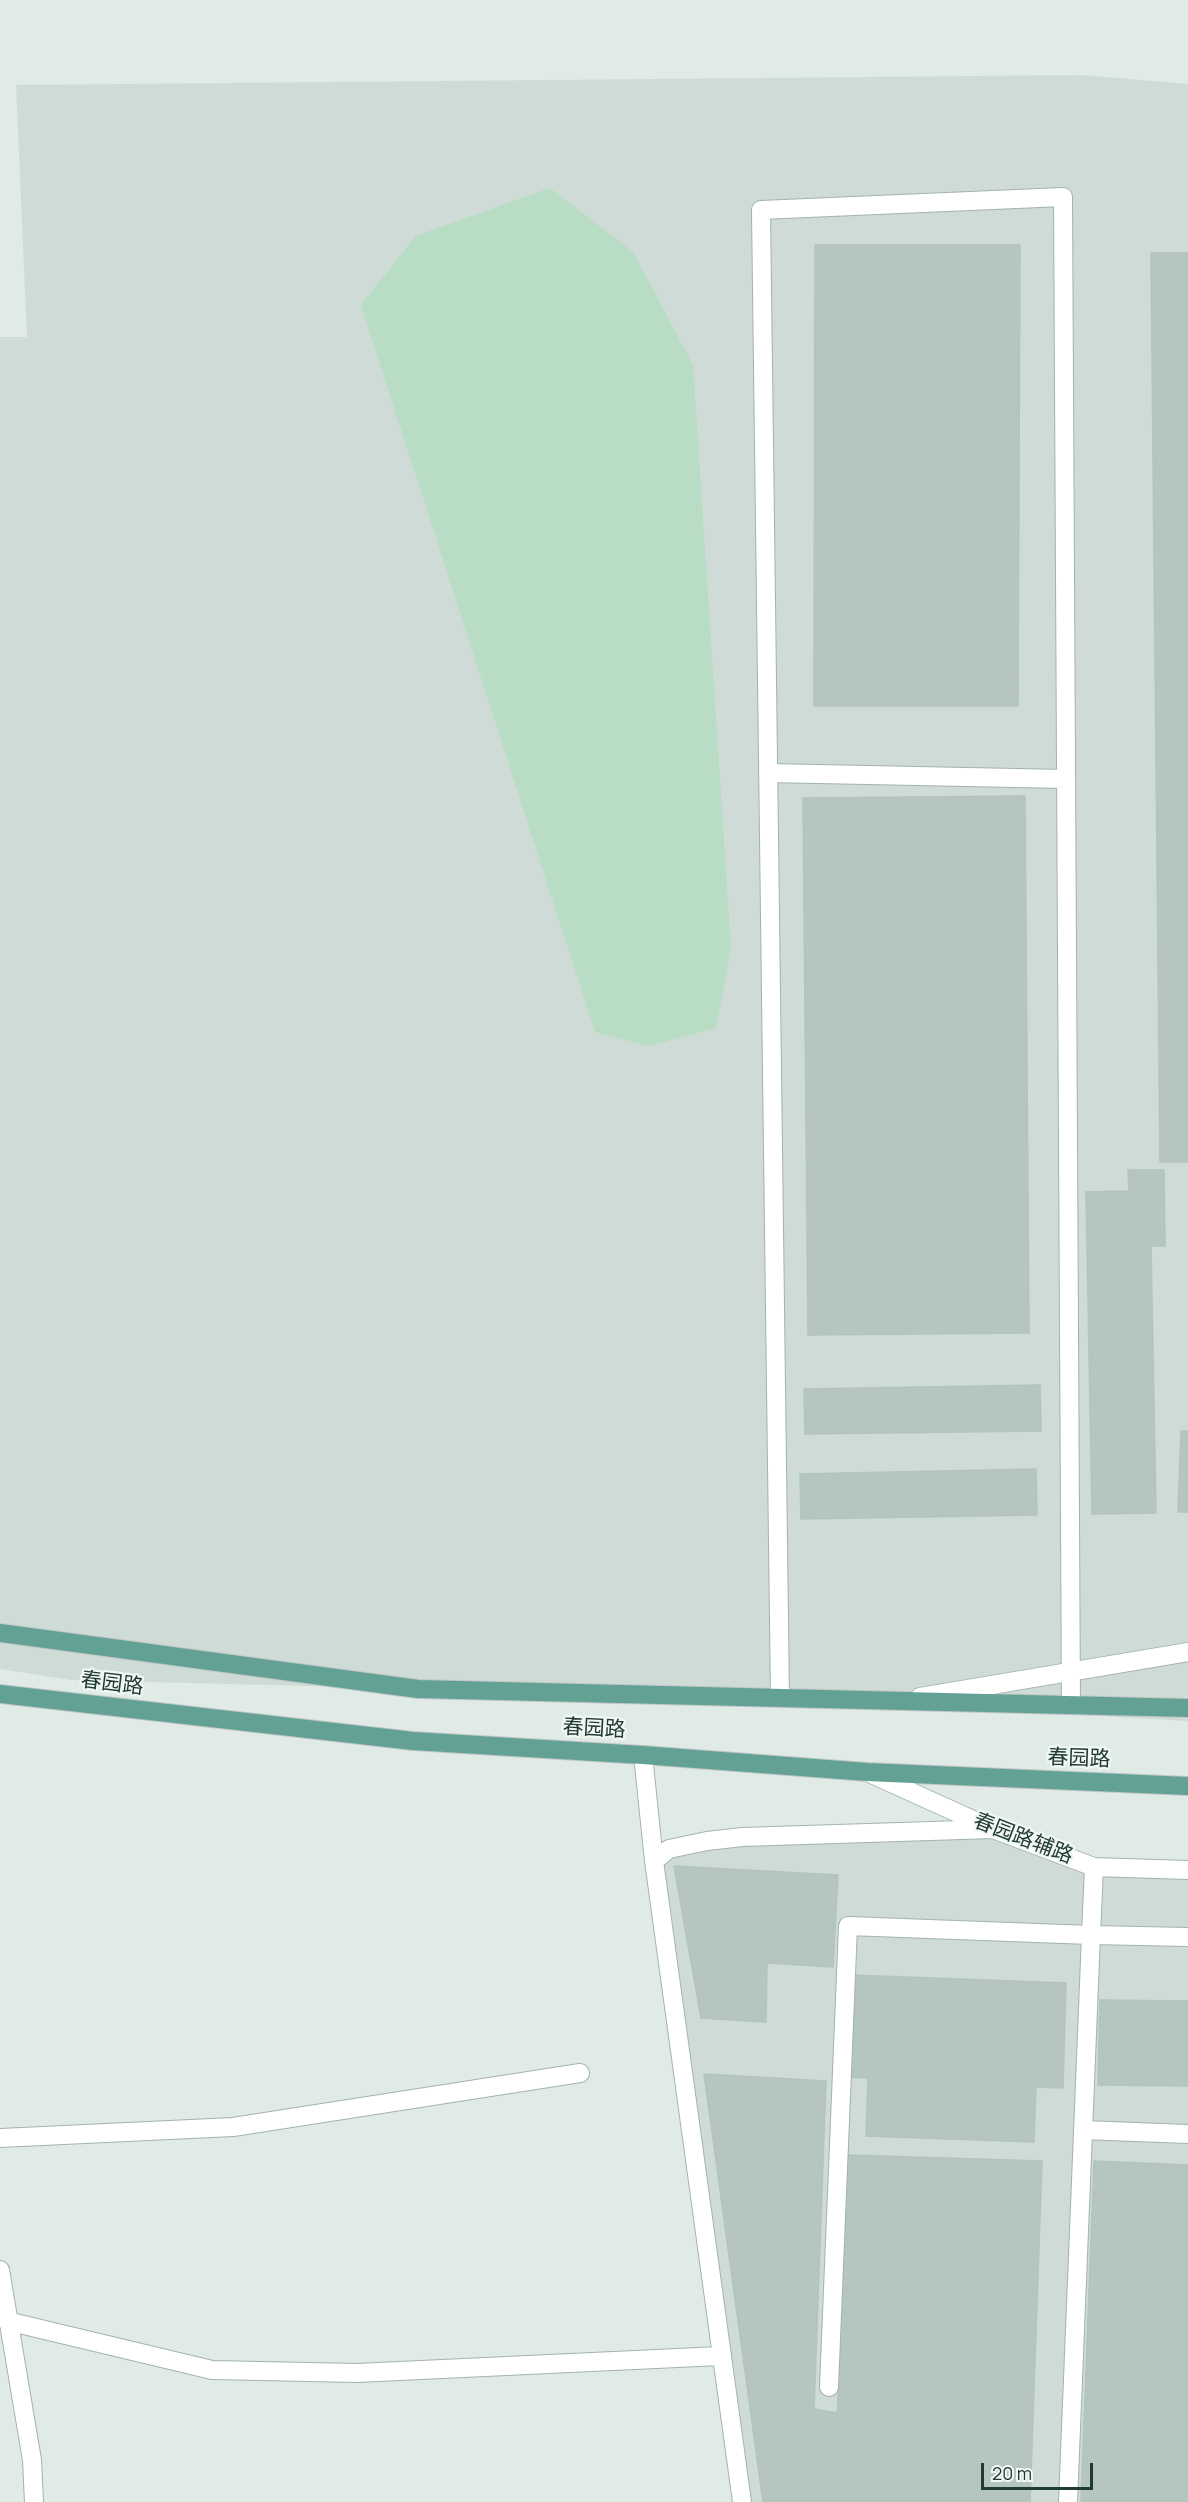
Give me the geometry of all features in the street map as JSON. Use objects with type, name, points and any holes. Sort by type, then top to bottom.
[{"type":"main road","name":"春园路","points":[[0,1634],[418,1689],[1188,1708]]},
{"type":"main road","name":"春园路","points":[[0,1694],[413,1742],[643,1755],[867,1772],[1188,1786]]},
{"type":"street","points":[[780,1698],[761,210],[1063,197],[1071,1705]]},
{"type":"street","points":[[768,773],[1066,779]]},
{"type":"street","points":[[896,1701],[1188,1652]]},
{"type":"street","points":[[643,1755],[654,1861],[720,2356],[742,2502]]},
{"type":"street","name":"春园路辅路","points":[[867,1772],[993,1829],[1094,1867],[1188,1870]]},
{"type":"street","points":[[654,1861],[669,1849],[742,1837],[993,1829]]},
{"type":"street","points":[[1068,2502],[1094,1867]]},
{"type":"street","points":[[829,2387],[848,1926],[1188,1937]]},
{"type":"street","points":[[0,2138],[233,2127],[580,2073]]},
{"type":"street","points":[[1083,2130],[1188,2134]]},
{"type":"street","points":[[0,2270],[32,2460],[34,2502]]},
{"type":"street","points":[[7,2321],[212,2370],[357,2373],[720,2356]]},
{"type":"shaded area","points":[[1082,75],[1188,84],[1188,1721],[780,1698],[71,1680],[0,1669],[0,337],[27,337],[16,85]]},
{"type":"shaded area","points":[[993,1829],[1094,1867],[1188,1870],[1188,2502],[744,2502],[654,1861],[669,1849]]},
{"type":"green space","points":[[550,188],[633,252],[693,365],[731,948],[716,1028],[649,1046],[595,1032],[361,305],[416,236]]},
{"type":"building","points":[[815,245],[1020,245],[1018,706],[814,706]]},
{"type":"building","points":[[1151,253],[1188,253],[1188,1162],[1160,1162]]},
{"type":"building","points":[[1025,796],[1029,1333],[808,1335],[803,798]]},
{"type":"building","points":[[1128,1170],[1164,1170],[1165,1246],[1151,1246],[1156,1513],[1092,1514],[1086,1192],[1129,1191]]},
{"type":"building","points":[[1040,1385],[1041,1431],[805,1434],[804,1389]]},
{"type":"building","points":[[1181,1431],[1188,1431],[1188,1512],[1178,1512]]},
{"type":"building","points":[[1036,1469],[1037,1515],[801,1519],[800,1474]]},
{"type":"building","points":[[674,1866],[838,1875],[833,1967],[767,1963],[766,2022],[701,2018]]},
{"type":"building","points":[[851,1975],[1066,1983],[1063,2088],[1036,2087],[1034,2142],[866,2136],[868,2078],[848,2077]]},
{"type":"building","points":[[1100,2000],[1188,2001],[1188,2086],[1098,2085]]},
{"type":"building","points":[[704,2074],[826,2081],[814,2409],[837,2413],[834,2502],[763,2502]]},
{"type":"building","points":[[847,2155],[1042,2161],[1030,2502],[834,2502]]},
{"type":"building","points":[[1094,2161],[1188,2165],[1188,2502],[1081,2502]]}]
